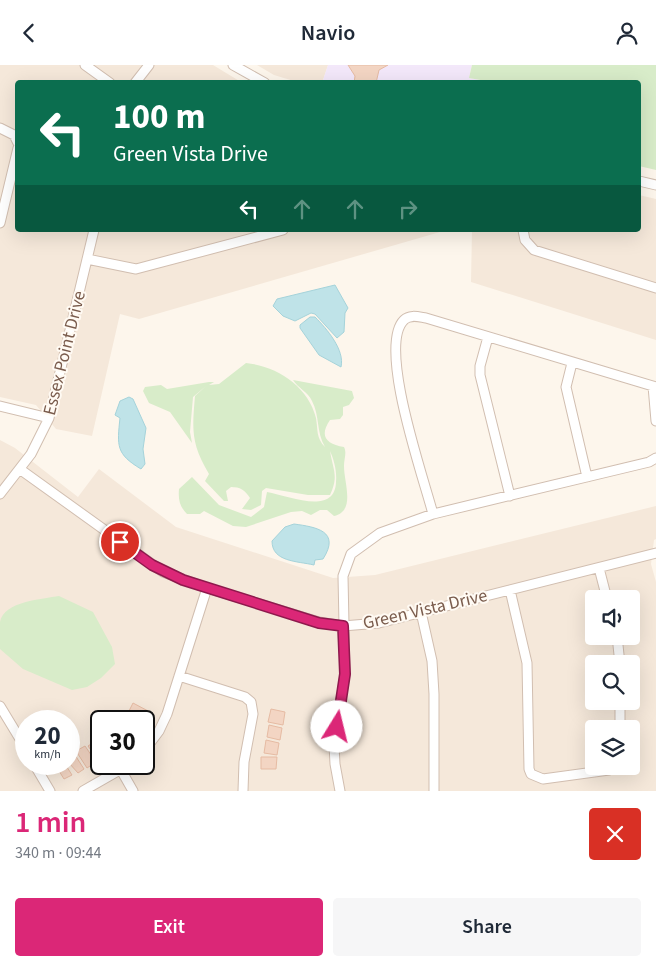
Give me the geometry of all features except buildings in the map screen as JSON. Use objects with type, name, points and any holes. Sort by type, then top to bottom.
[{"type":"street","points":[[85,65],[106,80]]},
{"type":"street","points":[[137,80],[149,65]]},
{"type":"street","points":[[233,65],[260,80]]},
{"type":"street","points":[[0,128],[15,137]]},
{"type":"street","points":[[0,223],[15,160]]},
{"type":"street","points":[[641,181],[656,185]]},
{"type":"street","name":"Essex Point Drive","points":[[0,494],[21,470],[49,418],[94,232]]},
{"type":"street","points":[[87,259],[136,269],[270,232]]},
{"type":"street","points":[[523,232],[525,240],[534,250],[656,288]]},
{"type":"street","points":[[434,514],[398,380],[394,349],[398,331],[404,319],[415,316],[655,387],[656,421]]},
{"type":"street","points":[[488,337],[480,366],[480,375],[510,495]]},
{"type":"street","points":[[572,363],[566,387],[587,477]]},
{"type":"street","points":[[0,405],[49,418]]},
{"type":"street","points":[[340,791],[334,745],[345,674],[343,577],[352,554],[380,533],[434,514],[649,462],[656,458]]},
{"type":"street","name":"Green Vista Drive","points":[[21,470],[152,565],[183,580],[319,623],[343,626],[379,623],[656,553]]},
{"type":"street","points":[[599,568],[605,590]]},
{"type":"street","points":[[155,736],[159,731],[179,676],[207,588]]},
{"type":"street","points":[[510,590],[527,663],[529,769],[531,774],[543,779],[585,773]]},
{"type":"street","points":[[422,612],[432,661],[434,791]]},
{"type":"street","points":[[179,676],[245,697],[251,702],[253,714],[244,762],[243,791]]},
{"type":"street","points":[[0,706],[15,731]]},
{"type":"street","points":[[41,775],[50,791]]},
{"type":"street","points":[[83,791],[112,775]]},
{"type":"street","points":[[124,775],[133,791]]},
{"type":"shaded area","points":[[0,65],[213,65],[238,80],[15,80],[15,232],[440,232],[139,319],[120,314],[92,436],[56,429],[36,405],[0,397]]},
{"type":"shaded area","points":[[257,65],[328,65],[323,80],[290,80],[274,75]]},
{"type":"shaded area","points":[[328,65],[472,65],[469,78],[480,80],[323,80]]},
{"type":"shaded area","points":[[641,195],[656,199],[656,340],[471,282],[472,232],[641,232]]},
{"type":"shaded area","points":[[0,440],[15,448],[78,497],[99,469],[176,527],[333,578],[375,575],[656,506],[656,539],[654,540],[651,564],[656,582],[656,791],[0,791]]},
{"type":"green space","points":[[472,65],[656,65],[656,170],[641,166],[641,80],[480,80],[469,78]]},
{"type":"green space","points":[[246,363],[269,368],[280,373],[299,387],[312,407],[319,437],[325,447],[320,436],[316,412],[312,401],[293,380],[352,391],[354,398],[349,405],[343,407],[343,415],[340,419],[330,420],[325,431],[326,438],[329,441],[345,449],[344,466],[347,502],[341,513],[334,516],[327,510],[320,510],[311,515],[302,511],[291,512],[246,527],[233,526],[204,511],[200,514],[187,514],[181,506],[179,489],[192,477],[219,505],[251,517],[264,507],[267,492],[298,500],[320,501],[328,498],[334,492],[336,474],[330,451],[335,478],[330,495],[308,495],[266,488],[262,491],[261,505],[251,510],[242,509],[250,498],[246,493],[240,488],[231,487],[226,491],[228,501],[224,501],[205,481],[209,474],[199,454],[194,437],[195,396],[206,386],[193,397],[190,432],[192,443],[170,412],[149,403],[143,391],[145,387],[161,385],[167,389],[209,382],[214,382],[209,385],[219,384]]},
{"type":"green space","points":[[59,596],[93,612],[112,647],[115,664],[101,678],[87,687],[72,690],[23,669],[0,649],[0,622],[3,615],[9,609],[25,602]]},
{"type":"water","points":[[335,285],[348,308],[345,313],[344,332],[337,338],[315,314],[311,313],[295,321],[283,316],[273,306],[277,299]]},
{"type":"water","points":[[310,317],[315,317],[334,340],[342,360],[341,367],[319,355],[300,328],[300,325]]},
{"type":"water","points":[[129,397],[133,399],[146,428],[143,449],[145,464],[141,469],[123,454],[118,436],[120,418],[115,415],[120,401]]},
{"type":"water","points":[[294,524],[318,529],[328,536],[328,550],[323,559],[315,560],[314,565],[281,557],[273,548],[272,541],[285,527]]},
{"type":"route","points":[[120,542],[163,572],[183,580],[319,623],[343,626],[345,674],[337,727]]}]
